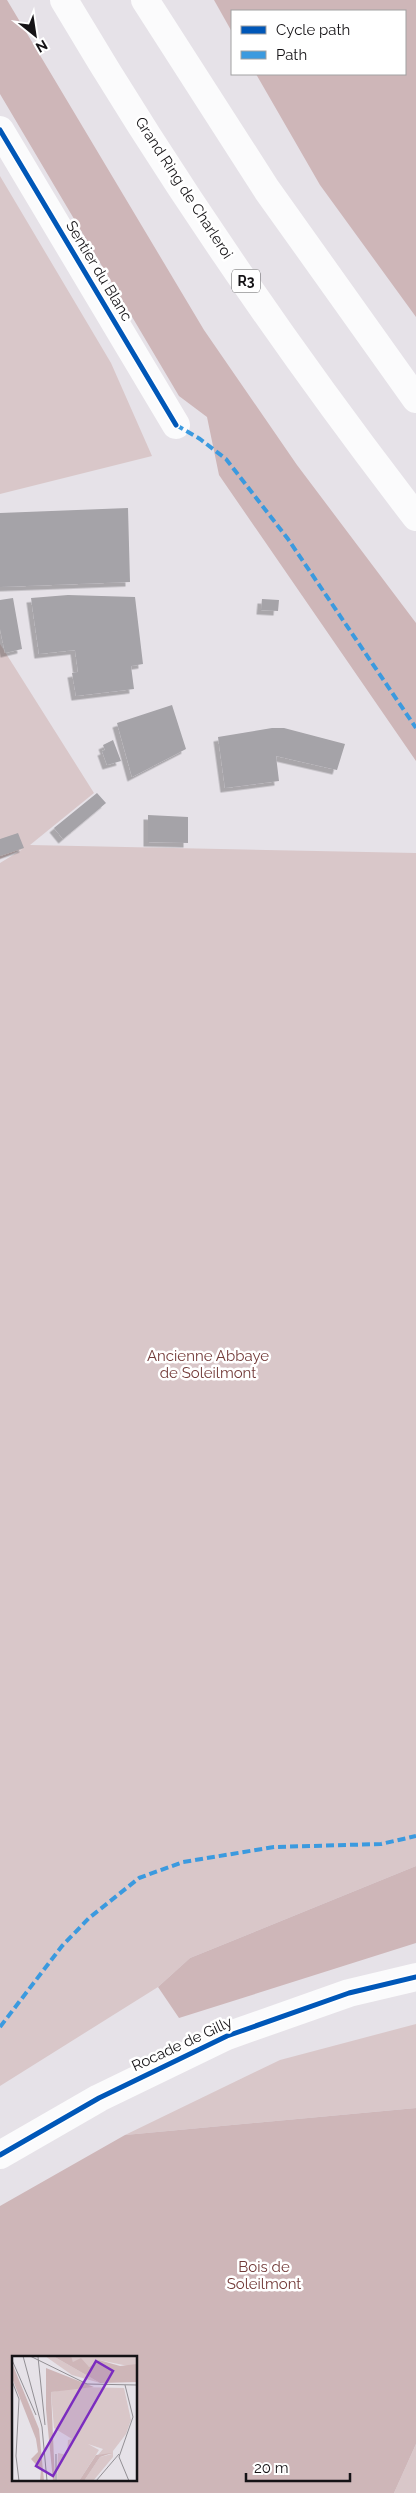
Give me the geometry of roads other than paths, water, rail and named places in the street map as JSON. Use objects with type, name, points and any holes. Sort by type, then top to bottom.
[{"type":"main road","name":"Grand Ring de Charleroi","points":[[64,0],[213,234],[357,439],[416,516]]},
{"type":"main road","points":[[145,0],[267,190],[416,399]]},
{"type":"main road","name":"Sentier du Blanc","points":[[0,130],[176,425]]},
{"type":"main road","name":"Rocade de Gilly","points":[[0,2154],[99,2098],[227,2036],[349,1993],[416,1977]]},
{"type":"park label","name":"Ancienne Abbaye de Soleilmont","points":[[208,1364]]},
{"type":"park label","name":"Bois de Soleilmont","points":[[264,2276]]}]
